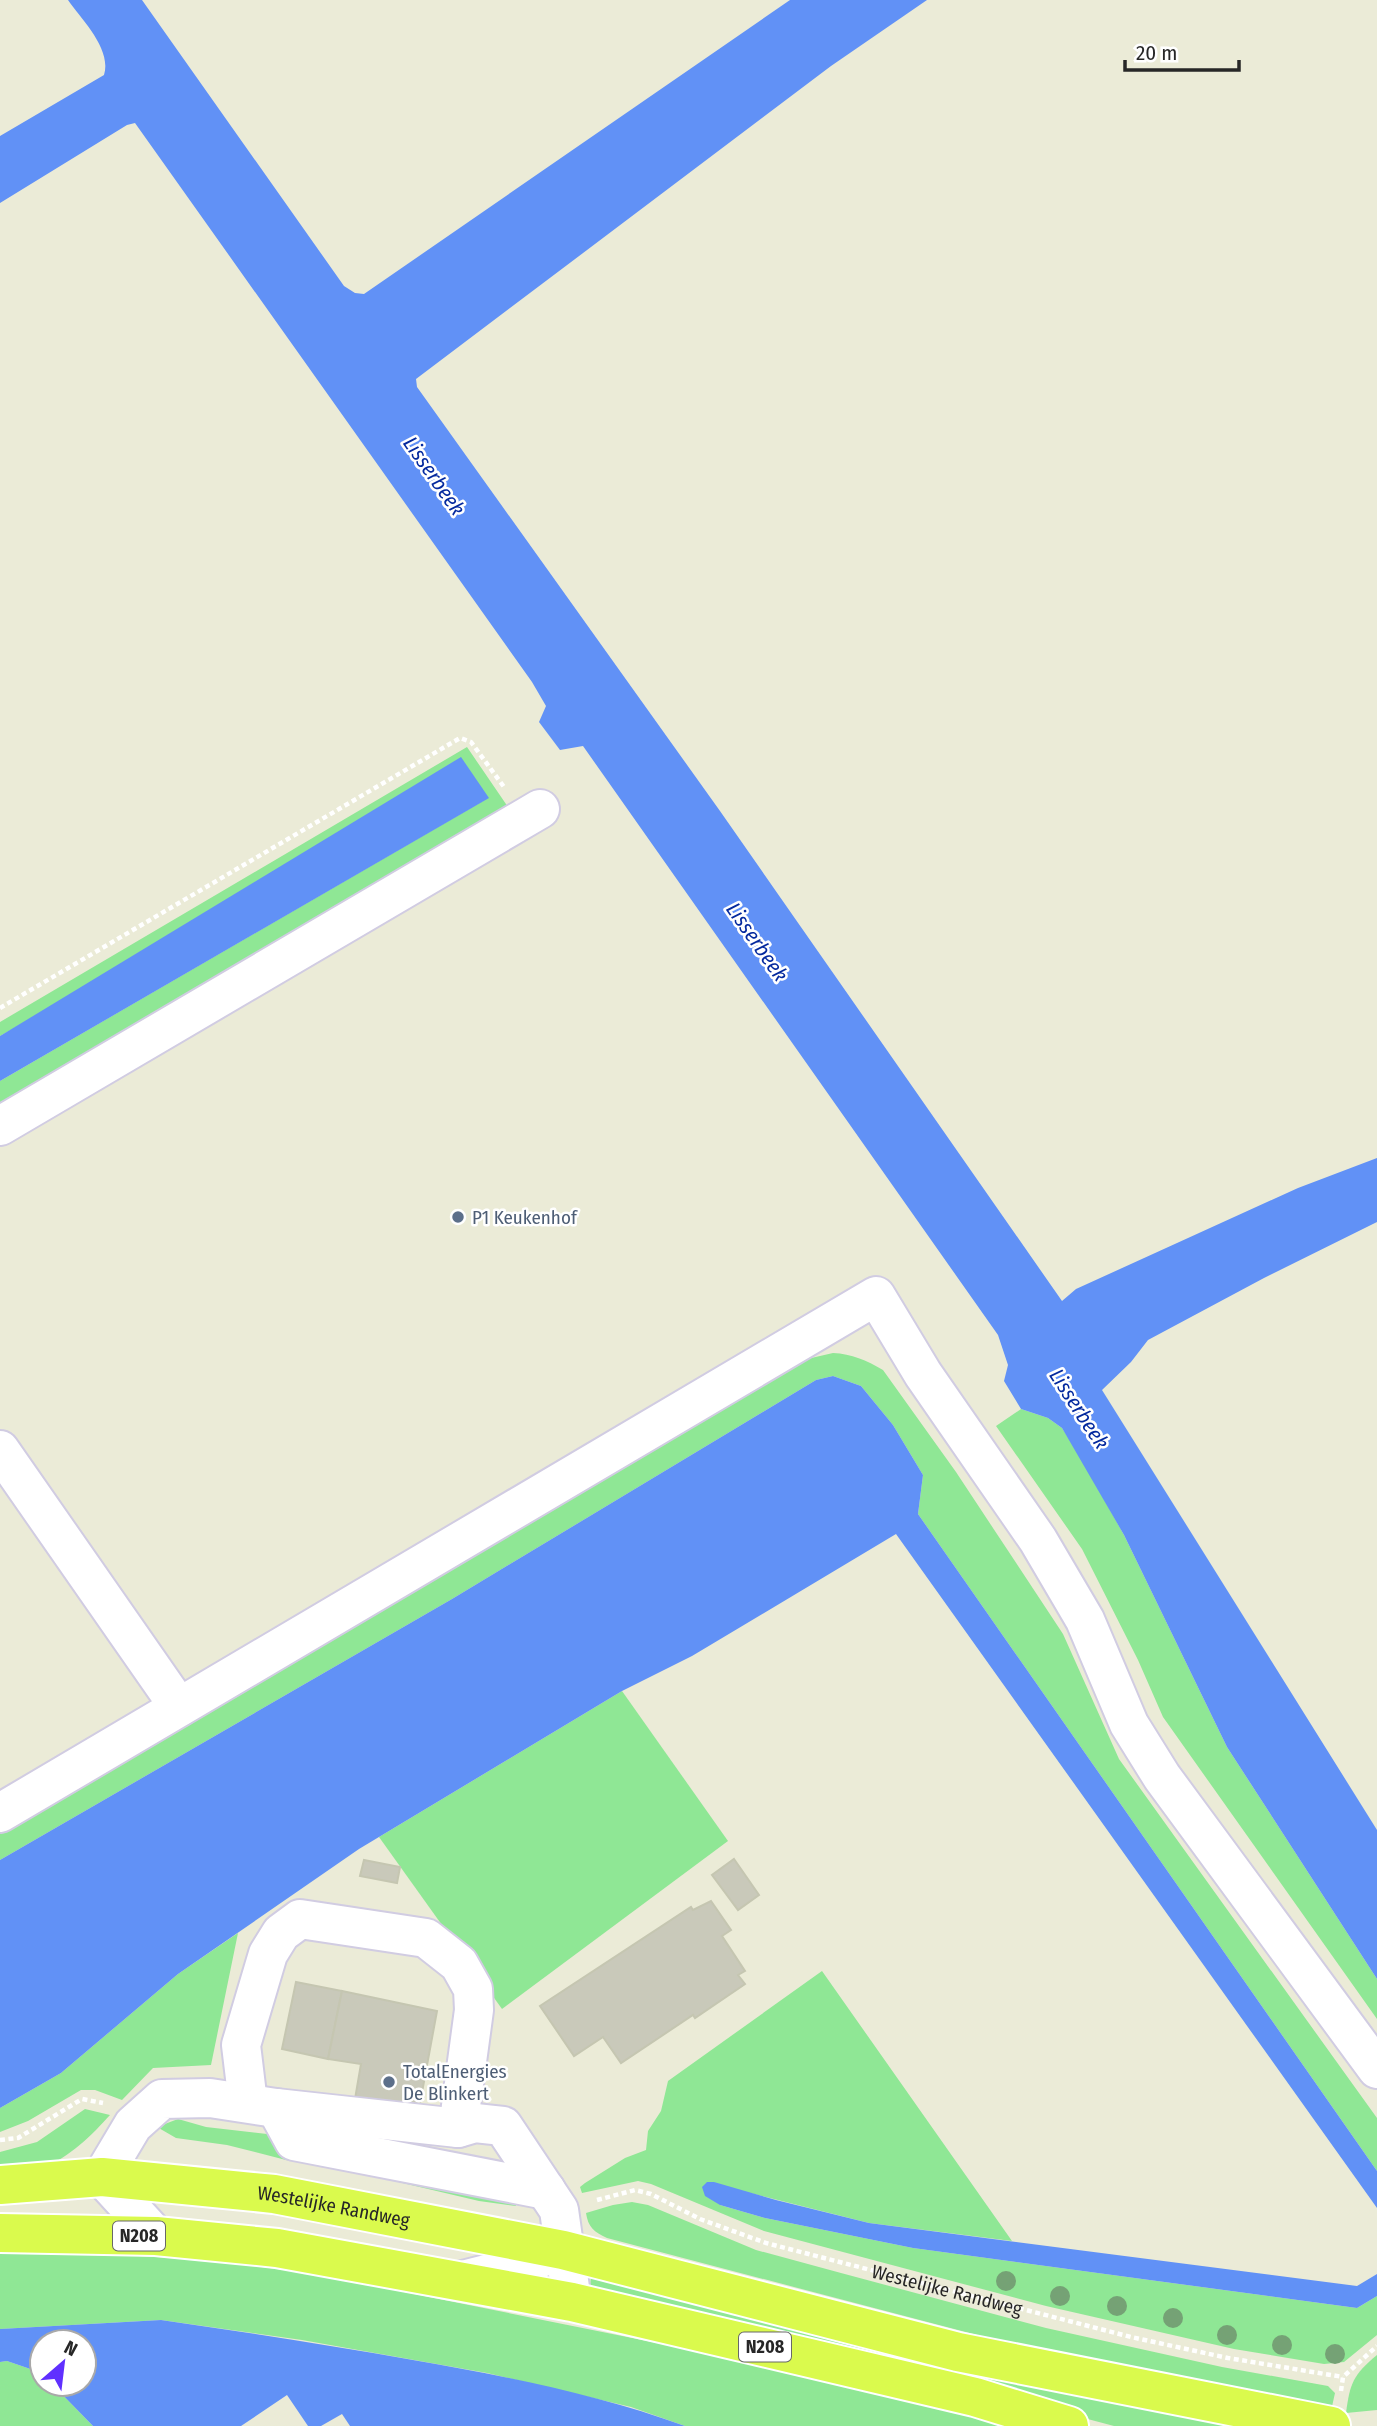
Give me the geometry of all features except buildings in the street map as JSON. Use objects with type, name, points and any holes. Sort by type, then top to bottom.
[{"type":"main road","name":"Westelijke Randweg","points":[[0,2185],[102,2177],[274,2194],[563,2250],[958,2352],[1331,2426]]},
{"type":"main road","name":"N208","points":[[0,2232],[156,2236],[277,2248],[459,2281],[572,2302],[975,2397],[1069,2426]]},
{"type":"lane","points":[[0,1126],[532,813]]},
{"type":"lane","points":[[0,1812],[876,1296],[923,1374],[1038,1540],[1085,1620],[1129,1724],[1162,1777],[1377,2069]]},
{"type":"lane","points":[[0,1450],[179,1707]]},
{"type":"lane","points":[[458,2128],[474,2010],[473,1989],[459,1964],[426,1938],[300,1919],[281,1933],[268,1954],[241,2045],[262,2105],[294,2141],[552,2200]]},
{"type":"lane","points":[[156,2236],[102,2177],[133,2125],[162,2099],[210,2098],[458,2128],[475,2123],[503,2126],[552,2200],[572,2302]]},
{"type":"lane","points":[[459,2281],[517,2266],[563,2250]]},
{"type":"path","points":[[0,1008],[460,738],[471,742],[532,813]]},
{"type":"path","points":[[0,2140],[18,2138],[82,2099],[104,2103],[133,2125]]},
{"type":"path","name":"Westelijke Randweg","points":[[552,2200],[635,2190],[652,2194],[700,2219],[766,2243],[1130,2337],[1228,2358],[1343,2377],[1377,2346]]},
{"type":"green space","points":[[467,747],[508,807],[0,1106],[0,1081],[488,798],[0,1036],[0,1022]]},
{"type":"green space","points":[[833,1353],[859,1358],[883,1370],[956,1472],[1063,1634],[1119,1759],[1377,2118],[1377,2171],[918,1514],[923,1475],[893,1425],[861,1386],[833,1376],[816,1380],[452,1599],[0,1860],[0,1833],[807,1359]]},
{"type":"green space","points":[[1021,1409],[1048,1418],[1062,1428],[1077,1451],[1124,1535],[1227,1747],[1377,1979],[1377,2019],[1163,1717],[1138,1660],[1082,1549],[996,1426]]},
{"type":"green space","points":[[622,1691],[728,1841],[502,2009],[379,1837]]},
{"type":"green space","points":[[238,1933],[211,2065],[153,2068],[122,2100],[95,2090],[81,2090],[28,2121],[0,2132],[0,2108],[61,2073],[178,1974]]},
{"type":"green space","points":[[822,1971],[1012,2241],[869,2223],[750,2193],[720,2205],[765,2218],[913,2248],[1357,2308],[1377,2296],[1377,2335],[1344,2362],[1324,2364],[1234,2349],[1046,2306],[764,2231],[651,2184],[638,2181],[582,2193],[580,2187],[585,2183],[625,2158],[646,2150],[648,2131],[661,2111],[668,2081]]},
{"type":"green space","points":[[85,2109],[110,2115],[80,2145],[53,2163],[34,2170],[0,2176],[0,2152],[37,2142]]},
{"type":"green space","points":[[178,2119],[206,2127],[267,2134],[288,2149],[513,2193],[516,2206],[479,2201],[227,2145],[176,2138],[157,2127]]},
{"type":"green space","points":[[632,2202],[648,2205],[756,2250],[1046,2328],[1222,2367],[1328,2386],[1335,2393],[1331,2411],[1065,2358],[607,2238],[595,2231],[588,2222],[586,2213]]},
{"type":"green space","points":[[0,2248],[209,2260],[315,2274],[811,2374],[1019,2426],[685,2426],[631,2407],[487,2373],[302,2340],[161,2320],[0,2329]]},
{"type":"green space","points":[[591,2276],[1256,2426],[1114,2426],[590,2287]]},
{"type":"green space","points":[[1377,2355],[1377,2410],[1346,2413],[1354,2380]]},
{"type":"green space","points":[[7,2361],[28,2368],[28,2398],[66,2398],[93,2426],[0,2426],[0,2362]]},
{"type":"water","name":"Lisserbeek","points":[[68,0],[142,0],[344,286],[355,293],[364,294],[790,0],[927,0],[831,66],[416,379],[417,387],[720,811],[1062,1301],[1076,1289],[1298,1188],[1377,1158],[1377,1222],[1148,1340],[1131,1362],[1102,1390],[1377,1830],[1377,1979],[1227,1747],[1124,1535],[1062,1428],[1048,1418],[1021,1409],[1004,1381],[1008,1365],[998,1335],[583,746],[560,750],[539,722],[546,706],[532,682],[135,123],[127,125],[0,203],[0,136],[104,75],[104,55],[100,45]]},
{"type":"water","points":[[461,757],[489,798],[0,1081],[0,1036]]},
{"type":"water","points":[[833,1376],[861,1386],[893,1425],[923,1475],[918,1514],[1377,2171],[1377,2208],[896,1534],[692,1656],[622,1691],[359,1849],[178,1974],[61,2073],[0,2108],[0,1860],[452,1599],[816,1380]]},
{"type":"water","points":[[707,2182],[869,2223],[1357,2286],[1377,2274],[1377,2296],[1357,2308],[913,2248],[765,2218],[720,2205],[705,2196],[702,2187]]},
{"type":"water","points":[[161,2320],[350,2349],[516,2379],[618,2404],[685,2426],[350,2426],[342,2414],[321,2426],[308,2426],[287,2395],[241,2426],[93,2426],[66,2398],[98,2398],[98,2328],[28,2328],[28,2368],[7,2361],[0,2362],[0,2329]]},
{"type":"place","name":"P1 Keukenhof","points":[[458,1217]]},
{"type":"place","name":"TotalEnergies De Blinkert","points":[[389,2082]]}]
